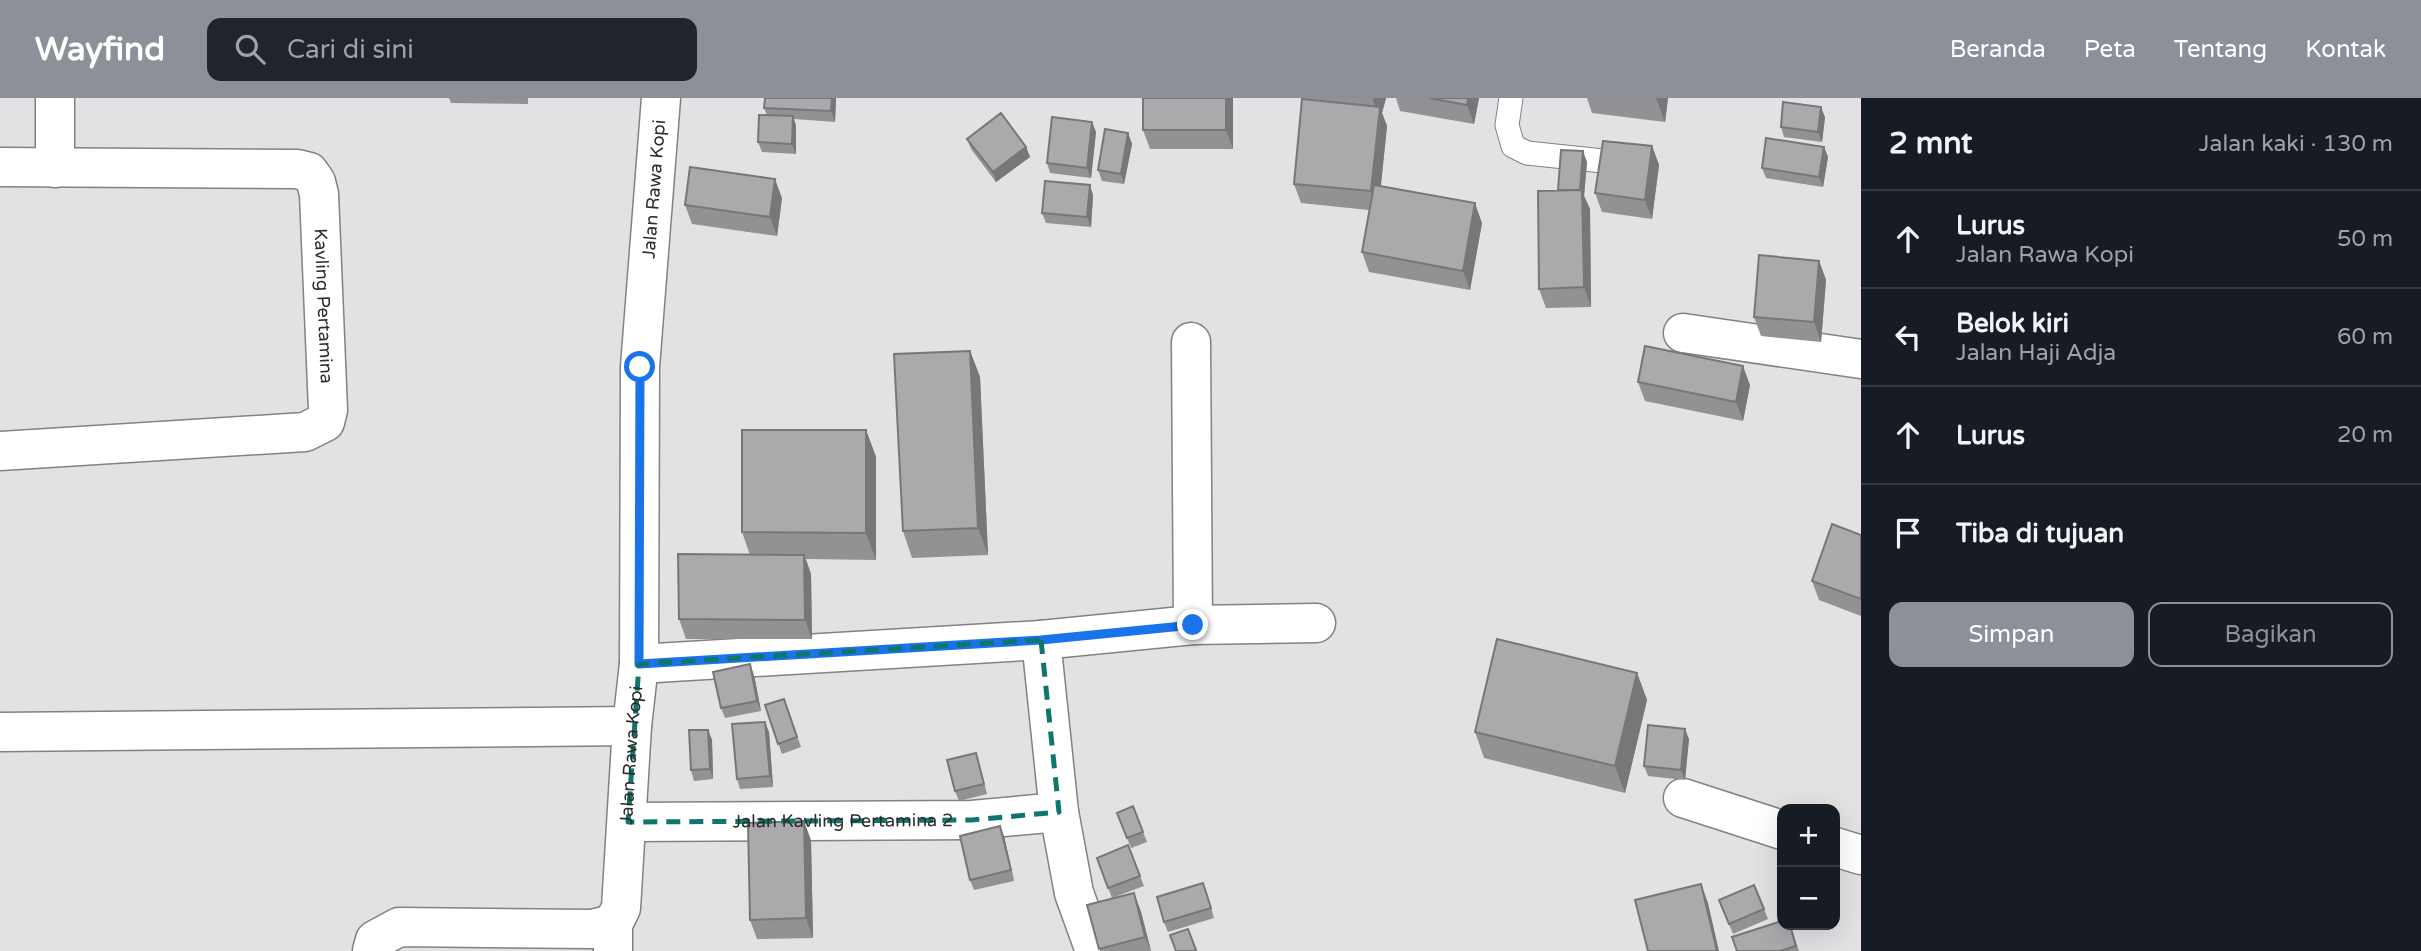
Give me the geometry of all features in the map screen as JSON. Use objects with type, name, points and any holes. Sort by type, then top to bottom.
[{"type":"street","points":[[55,98],[55,168]]},
{"type":"street","name":"Jalan Rawa Kopi","points":[[613,938],[621,908],[628,822],[617,726],[639,664],[640,367],[661,98]]},
{"type":"street","name":"Kavling Pertamina","points":[[0,167],[297,169],[309,172],[316,182],[319,194],[328,410],[325,422],[304,432],[0,451]]},
{"type":"street","points":[[1683,332],[1861,359]]},
{"type":"street","points":[[1191,342],[1193,625]]},
{"type":"street","points":[[639,664],[1041,640],[1193,625],[1316,623]]},
{"type":"street","points":[[1041,640],[1059,811],[1074,893],[1095,951]]},
{"type":"street","points":[[0,732],[617,726]]},
{"type":"street","points":[[1683,798],[1777,828]]},
{"type":"street","name":"Jalan Kavling Pertamina 2","points":[[628,822],[972,820],[1059,811]]},
{"type":"street","points":[[1840,849],[1861,855]]},
{"type":"street","points":[[372,951],[375,940],[399,927],[592,929],[613,938]]},
{"type":"lane","points":[[1511,98],[1507,125],[1513,146],[1527,153],[1603,161]]},
{"type":"highlighted area","points":[[1041,640],[1059,812],[972,820],[628,822],[639,664]]},
{"type":"building","points":[[765,98],[832,98],[831,111],[764,108]]},
{"type":"building","points":[[1143,98],[1226,98],[1226,130],[1143,130]]},
{"type":"building","points":[[1429,98],[1468,98],[1467,105]]},
{"type":"building","points":[[1302,99],[1380,107],[1371,191],[1294,184]]},
{"type":"building","points":[[1783,102],[1821,107],[1818,132],[1781,127]]},
{"type":"building","points":[[1001,113],[1026,147],[993,172],[967,139]]},
{"type":"building","points":[[759,115],[793,116],[792,144],[758,142]]},
{"type":"building","points":[[1052,117],[1092,122],[1087,168],[1047,163]]},
{"type":"building","points":[[1105,129],[1128,133],[1121,174],[1098,170]]},
{"type":"building","points":[[1766,138],[1824,147],[1819,177],[1762,168]]},
{"type":"building","points":[[1603,141],[1652,146],[1645,200],[1595,193]]},
{"type":"building","points":[[1561,150],[1583,151],[1580,190],[1558,190]]},
{"type":"building","points":[[690,167],[775,179],[770,217],[685,205]]},
{"type":"building","points":[[1045,181],[1090,185],[1087,217],[1042,213]]},
{"type":"building","points":[[1374,185],[1475,203],[1463,271],[1362,252]]},
{"type":"building","points":[[1582,190],[1584,287],[1539,289],[1538,191]]},
{"type":"building","points":[[1759,255],[1819,261],[1814,322],[1754,317]]},
{"type":"building","points":[[1645,346],[1743,366],[1736,402],[1638,382]]},
{"type":"building","points":[[970,351],[978,528],[903,531],[894,354]]},
{"type":"building","points":[[742,430],[866,430],[866,533],[742,532]]},
{"type":"building","points":[[1832,524],[1861,535],[1861,599],[1812,581]]},
{"type":"building","points":[[678,554],[804,555],[805,620],[679,619]]},
{"type":"building","points":[[1497,639],[1637,673],[1615,766],[1475,732]]},
{"type":"building","points":[[750,664],[757,701],[721,708],[713,672]]},
{"type":"building","points":[[784,699],[797,737],[778,744],[765,705]]},
{"type":"building","points":[[765,722],[770,776],[737,779],[732,724]]},
{"type":"building","points":[[1648,725],[1685,729],[1681,770],[1644,766]]},
{"type":"building","points":[[689,730],[708,730],[710,769],[691,770]]},
{"type":"building","points":[[976,753],[984,784],[955,791],[947,760]]},
{"type":"building","points":[[1133,806],[1143,832],[1127,838],[1117,813]]},
{"type":"building","points":[[804,821],[806,918],[750,920],[748,823]]},
{"type":"building","points":[[1000,826],[1011,870],[970,880],[960,836]]},
{"type":"building","points":[[1128,845],[1140,876],[1108,888],[1097,858]]},
{"type":"building","points":[[1203,883],[1211,908],[1164,922],[1157,897]]},
{"type":"building","points":[[1701,884],[1717,951],[1648,951],[1635,900]]},
{"type":"building","points":[[1754,885],[1764,909],[1729,924],[1719,900]]},
{"type":"building","points":[[1134,893],[1145,937],[1099,949],[1087,905]]},
{"type":"building","points":[[1777,923],[1777,930],[1791,930],[1796,946],[1780,951],[1737,951],[1732,937]]},
{"type":"building","points":[[1188,929],[1196,950],[1176,951],[1170,935]]},
{"type":"route","points":[[640,367],[639,664],[1041,640],[1193,625]]}]
